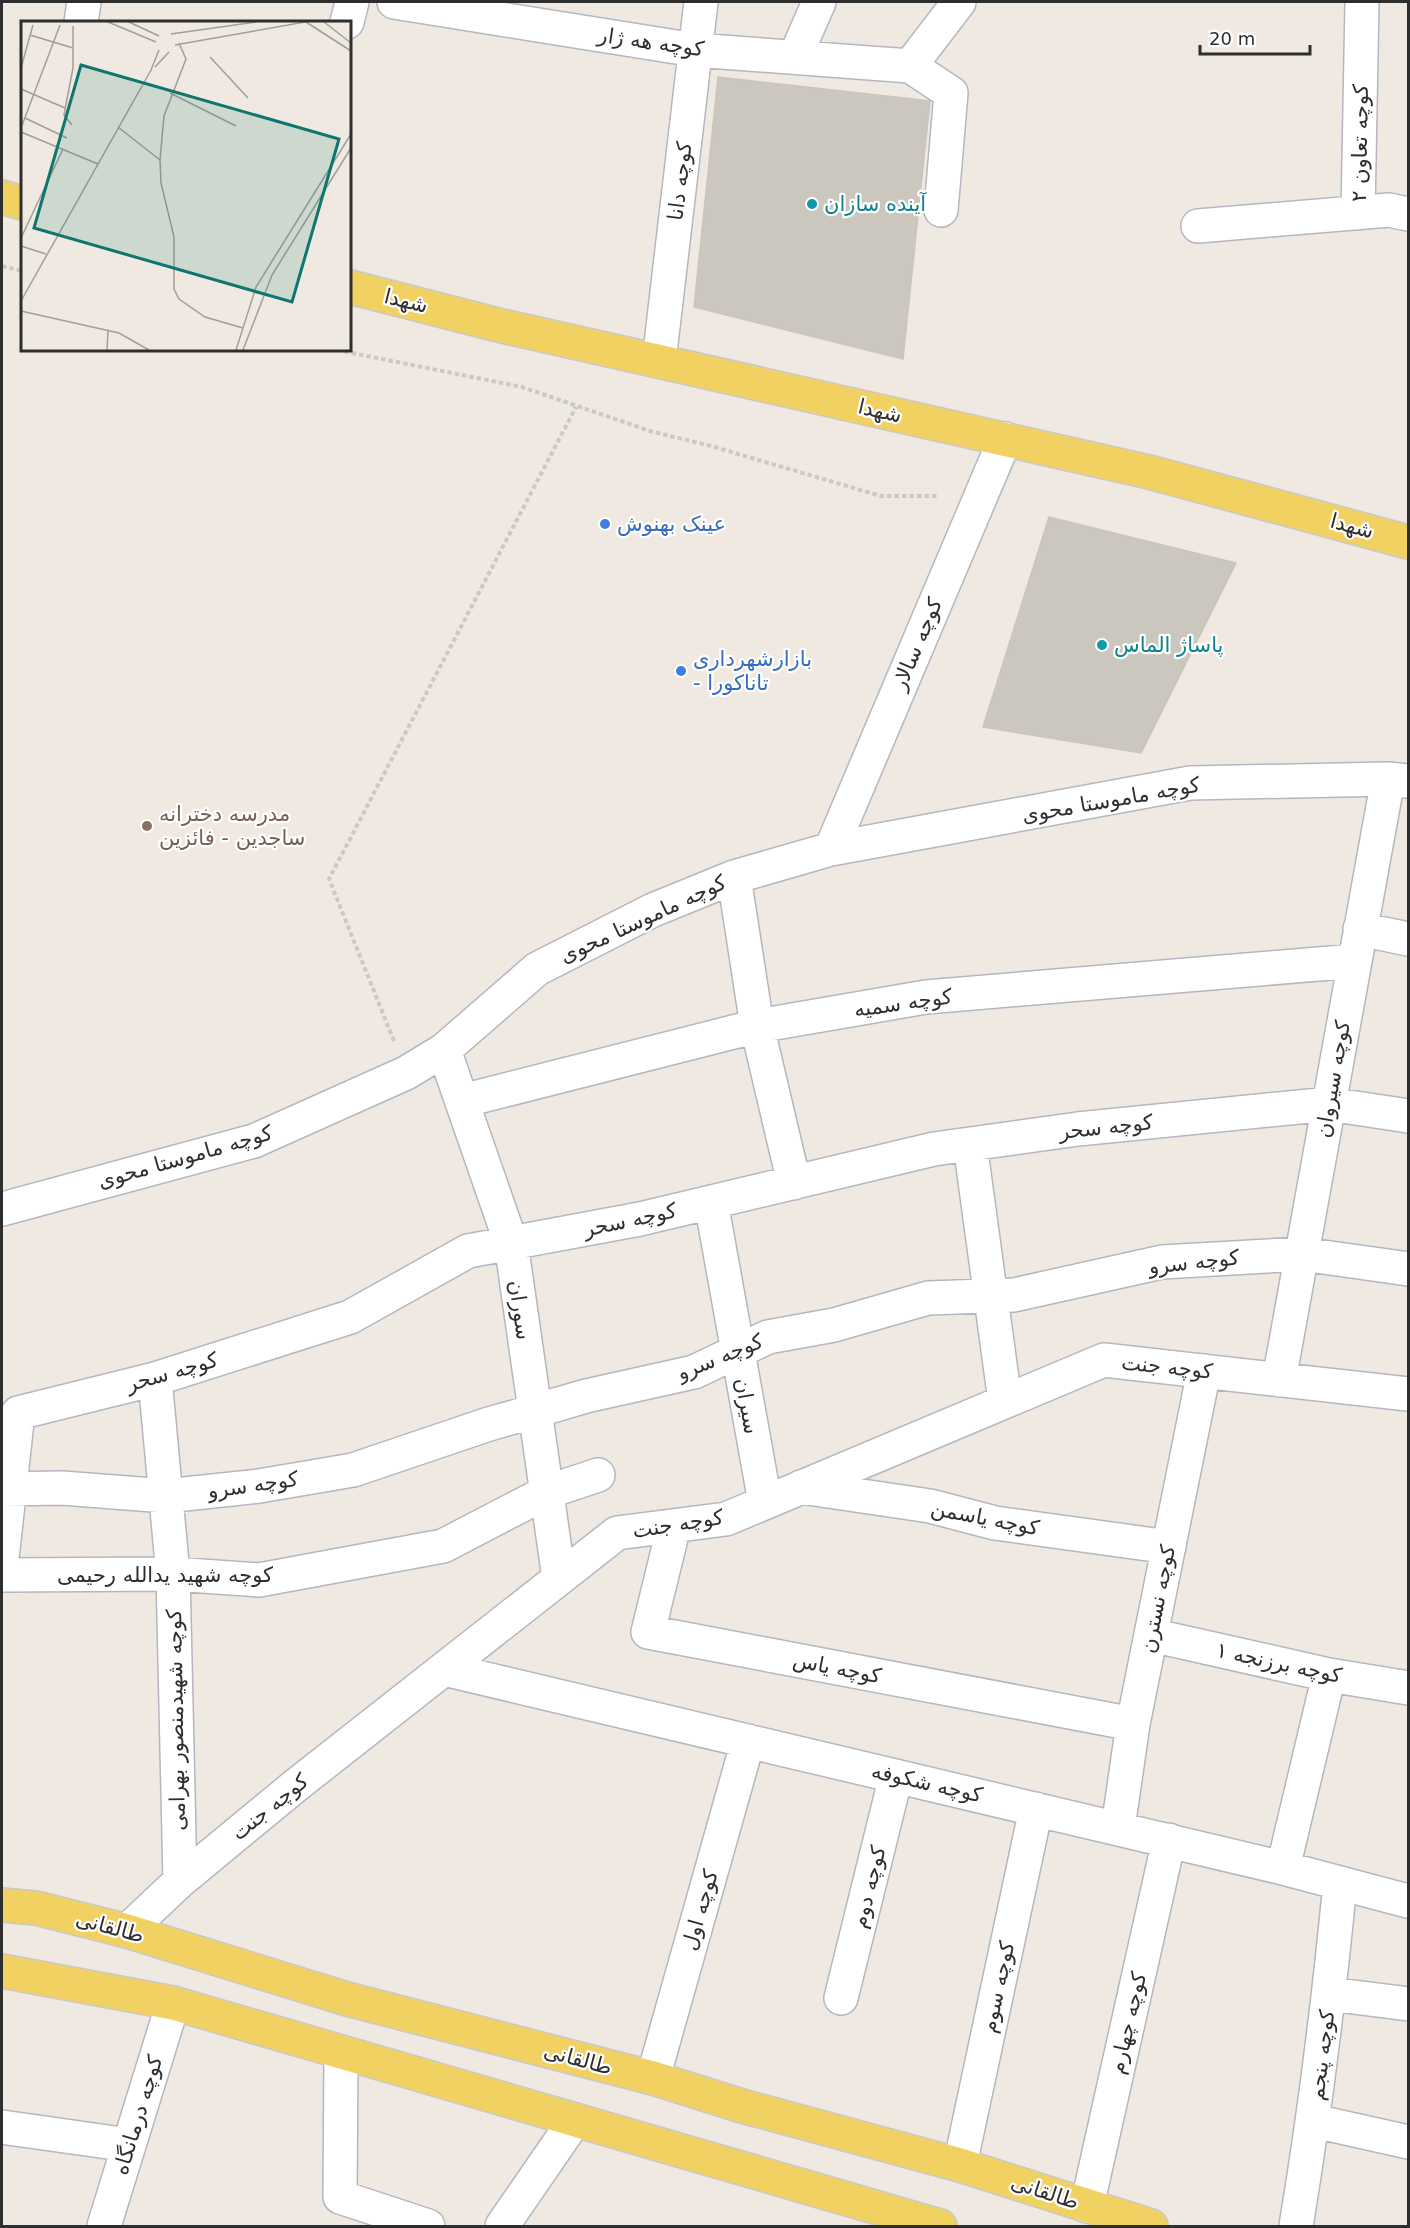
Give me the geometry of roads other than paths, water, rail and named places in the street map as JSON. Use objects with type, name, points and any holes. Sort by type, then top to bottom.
[{"type":"main road","points":[[2,197],[21,203]]},
{"type":"main road","name":"شهدا","points":[[351,287],[498,325],[1149,472],[1408,542]]},
{"type":"main road","name":"طالقانی","points":[[2,1905],[36,1908],[127,1931],[347,1999],[653,2078],[742,2106],[960,2165],[1151,2226]]},
{"type":"main road","points":[[2,1971],[173,2003],[940,2226]]},
{"type":"street","points":[[81,21],[84,2]]},
{"type":"street","points":[[347,21],[352,2]]},
{"type":"street","name":"کوچه هه ژار","points":[[394,2],[490,9],[695,50],[910,66]]},
{"type":"street","name":"کوچه دانا","points":[[659,361],[701,2]]},
{"type":"street","points":[[795,57],[819,2]]},
{"type":"street","points":[[941,210],[951,93],[910,66],[959,2]]},
{"type":"street","name":"کوچه تعاون ۲","points":[[1358,213],[1362,2]]},
{"type":"street","points":[[1198,226],[1389,210],[1408,214]]},
{"type":"street","name":"کوچه سالار","points":[[831,849],[1005,439]]},
{"type":"street","name":"کوچه ماموستا محوی","points":[[2,1209],[254,1141],[406,1073],[444,1050],[537,969],[653,910],[734,877],[831,849],[1190,783],[1398,780]]},
{"type":"street","name":"کوچه سیروان","points":[[1279,1380],[1360,929],[1398,780]]},
{"type":"street","points":[[734,877],[757,1026],[794,1183]]},
{"type":"street","points":[[1360,929],[1408,939]]},
{"type":"street","name":"کوچه سمیه","points":[[462,1101],[757,1026],[926,997],[1354,962]]},
{"type":"street","name":"سوران","points":[[444,1050],[511,1243],[559,1578]]},
{"type":"street","name":"کوچه سحر","points":[[2,1558],[5,1489],[18,1413],[155,1379],[350,1317],[468,1251],[640,1219],[934,1149],[1078,1129],[1329,1104],[1408,1116]]},
{"type":"street","points":[[970,1144],[1005,1401]]},
{"type":"street","name":"سیران","points":[[711,1202],[765,1502]]},
{"type":"street","name":"کوچه سرو","points":[[5,1489],[62,1488],[166,1496],[259,1486],[353,1470],[586,1396],[694,1372],[768,1337],[834,1325],[928,1298],[1014,1295],[1162,1263],[1302,1254],[1408,1269]]},
{"type":"street","name":"کوچه جنت","points":[[127,1931],[180,1881],[295,1786],[617,1533],[726,1519],[1104,1360],[1408,1394]]},
{"type":"street","name":"کوچه نسترن","points":[[1118,1828],[1133,1724],[1204,1371]]},
{"type":"street","name":"کوچه شهیدمنصور بهرامی","points":[[155,1379],[173,1574],[180,1881]]},
{"type":"street","name":"کوچه شهید یدالله رحیمی","points":[[2,1575],[173,1574],[259,1580],[443,1546],[547,1492],[597,1475]]},
{"type":"street","name":"کوچه یاسمن","points":[[801,1487],[930,1506],[995,1523],[1169,1547]]},
{"type":"street","name":"کوچه یاس","points":[[674,1526],[648,1632],[1133,1724]]},
{"type":"street","name":"کوچه برزنجه ۱","points":[[1151,1635],[1329,1675],[1408,1688]]},
{"type":"street","name":"کوچه شکوفه","points":[[444,1669],[1169,1840],[1408,1901]]},
{"type":"street","points":[[1283,1868],[1329,1675]]},
{"type":"street","name":"کوچه اول","points":[[653,2078],[748,1741]]},
{"type":"street","name":"کوچه دوم","points":[[841,1998],[896,1776]]},
{"type":"street","name":"کوچه سوم","points":[[960,2165],[1036,1809]]},
{"type":"street","name":"کوچه چهارم","points":[[1087,2206],[1169,1840]]},
{"type":"street","name":"کوچه پنجم","points":[[1296,2226],[1314,2121],[1330,1994],[1340,1883]]},
{"type":"street","points":[[1330,1994],[1408,2004]]},
{"type":"street","name":"کوچه درمانگاه","points":[[104,2226],[173,2003]]},
{"type":"street","points":[[341,2052],[340,2197],[428,2226]]},
{"type":"street","points":[[502,2226],[575,2120]]},
{"type":"street","points":[[1314,2121],[1408,2142]]},
{"type":"street","points":[[2,2127],[129,2145]]},
{"type":"place","name":"آینده سازان","points":[[812,204]]},
{"type":"place","name":"عینک بهنوش","points":[[605,524]]},
{"type":"place","name":"پاساژ الماس","points":[[1102,645]]},
{"type":"place","name":"بازارشهرداری - تاناکورا","points":[[681,671]]},
{"type":"place","name":"مدرسه دخترانه ساجدین - فائزین","points":[[147,826]]}]
